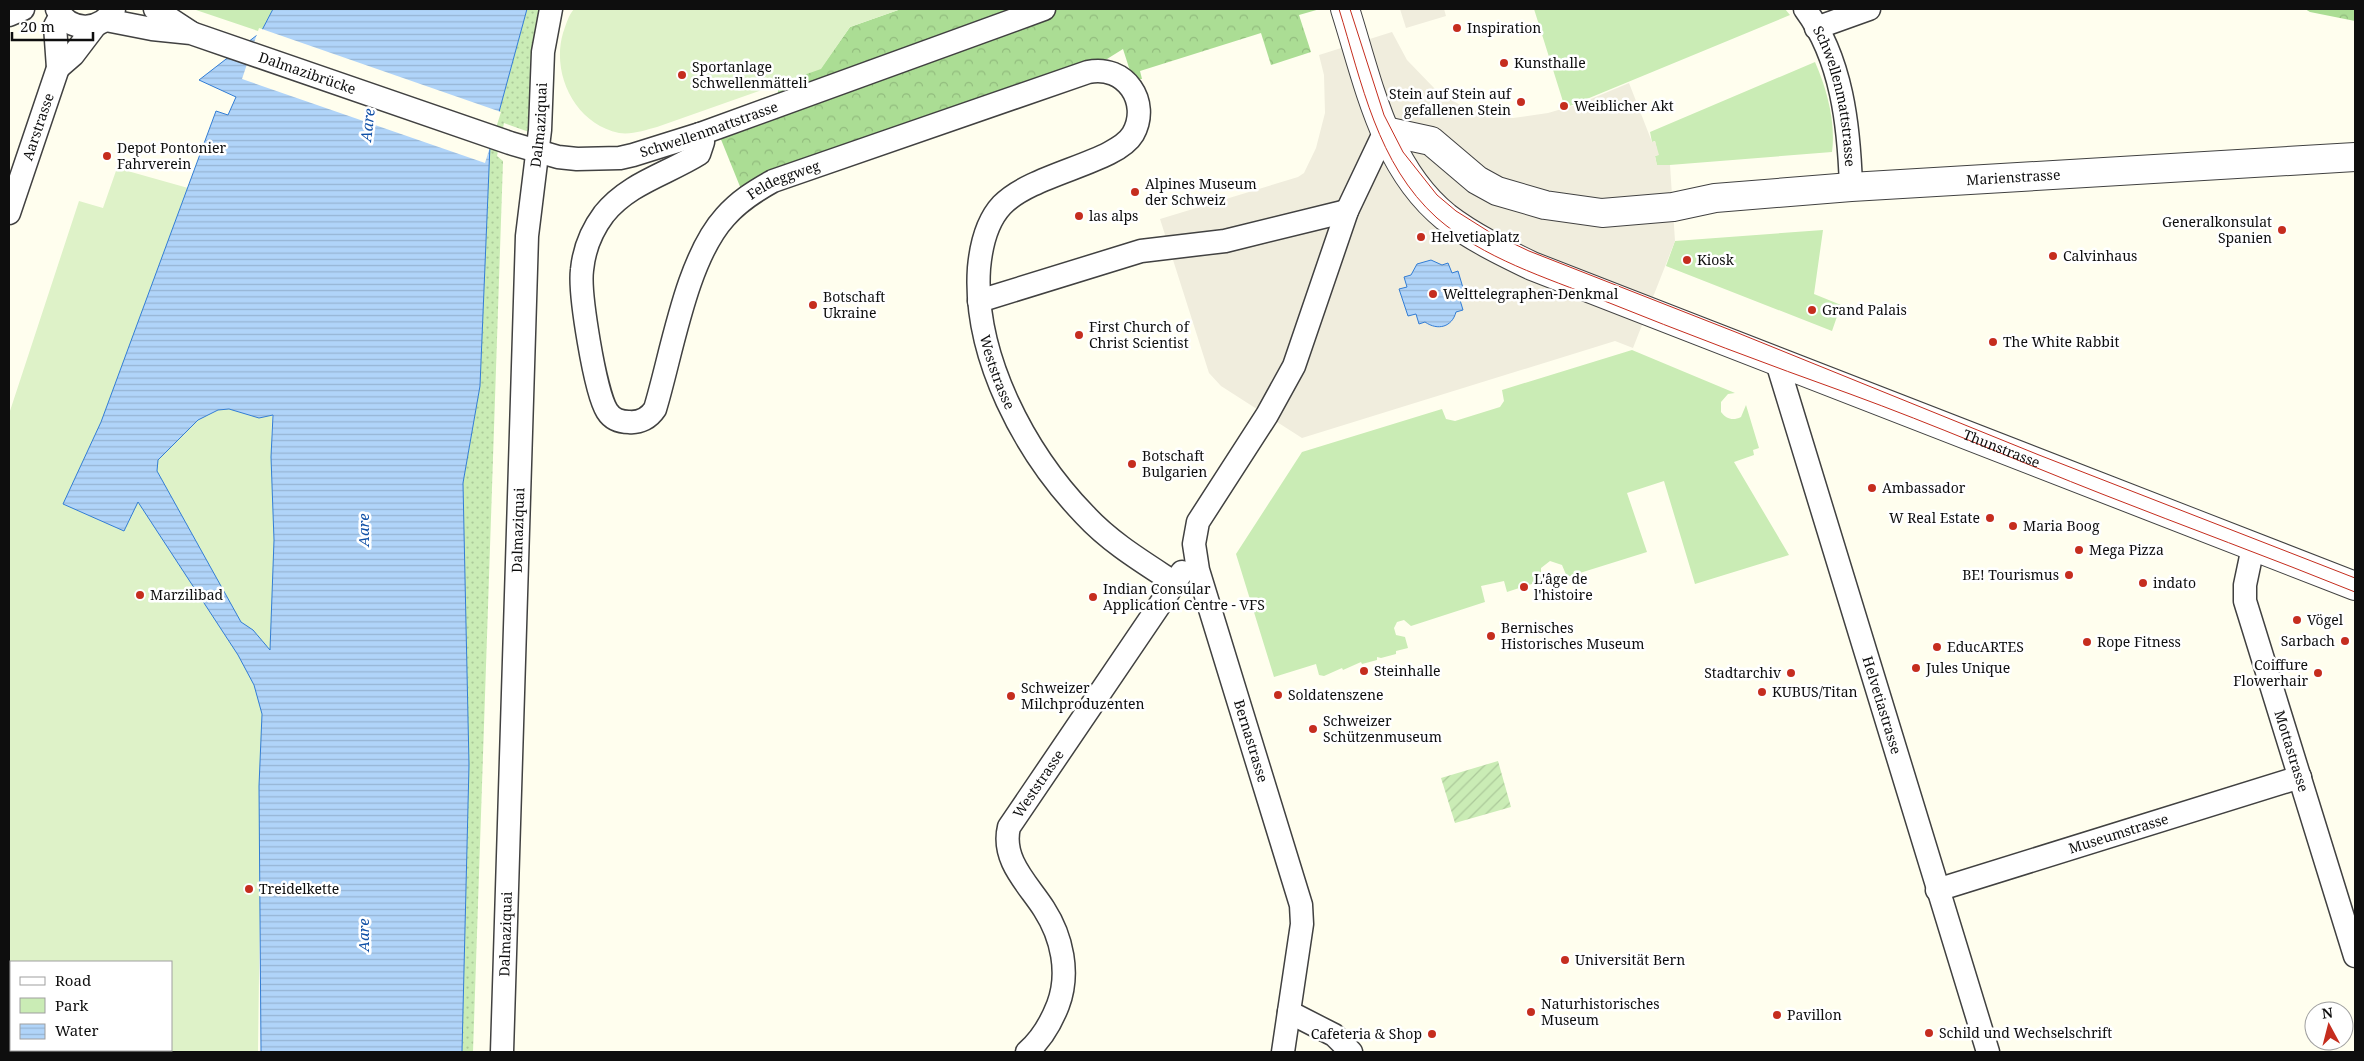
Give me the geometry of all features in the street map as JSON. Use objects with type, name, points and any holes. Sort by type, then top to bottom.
[{"type":"street","points":[[9,15],[23,9]]},
{"type":"street","name":"Dalmazibrücke","points":[[155,9],[191,33]]},
{"type":"street","name":"Dalmaziquai","points":[[502,1052],[527,236],[537,152],[543,52],[551,9]]},
{"type":"street","name":"Schwellenmattstrasse","points":[[537,152],[577,159],[620,158],[700,134],[1044,9]]},
{"type":"street","points":[[979,301],[1141,251],[1225,241],[1347,211],[1385,131],[1345,9]]},
{"type":"street","name":"Schwellenmattstrasse","points":[[1805,9],[1831,61],[1840,89],[1847,128],[1851,187]]},
{"type":"street","points":[[1816,28],[1869,9]]},
{"type":"street","name":"Dalmazibrücke","points":[[58,16],[78,26],[105,18],[152,29],[191,33],[537,152]]},
{"type":"street","name":"Aarstrasse","points":[[9,214],[58,68],[58,16]]},
{"type":"street","name":"Aarstrasse","points":[[58,68],[105,18]]},
{"type":"street","name":"Feldeggweg","points":[[700,134],[703,142],[699,154],[623,194],[604,215],[588,243],[582,269],[583,306],[602,400],[612,417],[621,421],[634,422],[645,419],[655,409],[681,315],[703,250],[724,218],[754,191],[773,181],[1088,72],[1103,70],[1119,74],[1130,86],[1136,98],[1138,113],[1133,134],[1127,142],[1113,152],[1021,190],[1001,206],[991,221],[984,240],[980,262],[979,301]]},
{"type":"street","name":"Marienstrasse","points":[[1385,131],[1431,141],[1477,180],[1497,191],[1546,205],[1602,213],[1673,207],[1715,198],[1851,187],[2355,156]]},
{"type":"street","name":"Thunstrasse","points":[[1385,131],[1400,161],[1418,187],[1446,217],[1490,245],[1532,266],[2355,586]]},
{"type":"street","name":"Bernastrasse","points":[[1283,1052],[1302,924],[1301,905],[1194,552],[1195,533],[1200,517],[1266,415],[1297,360],[1347,211]]},
{"type":"street","name":"Weststrasse","points":[[979,301],[985,338],[1001,386],[1030,443],[1050,473],[1078,508],[1102,532],[1119,546],[1175,583]]},
{"type":"street","name":"Helvetiastrasse","points":[[1776,360],[1988,1052]]},
{"type":"street","name":"Mottastrasse","points":[[2253,547],[2245,585],[2246,601],[2355,956]]},
{"type":"street","name":"Weststrasse","points":[[1027,1052],[1046,1032],[1054,1015],[1062,987],[1064,968],[1061,949],[1052,923],[1014,866],[1008,842],[1009,827],[1175,583],[1194,552]]},
{"type":"street","name":"Museumstrasse","points":[[1937,890],[2300,777]]},
{"type":"street","points":[[1289,1012],[1334,1035],[1351,1052]]},
{"type":"green space","points":[[193,9],[273,9],[261,32]]},
{"type":"green space","points":[[527,9],[540,9],[532,50],[529,132],[504,123],[497,156],[503,161],[473,1052],[462,1052],[469,765],[463,483],[480,386],[490,145]]},
{"type":"green space","name":"Sportanlage Schwellenmätteli","points":[[574,9],[901,9],[850,27],[821,69],[657,127],[638,132],[619,133],[603,128],[590,119],[570,95],[564,80],[560,65],[560,49],[566,24]]},
{"type":"green space","points":[[901,9],[1320,9],[1299,15],[1311,52],[1271,65],[1261,33],[1140,71],[1142,79],[1131,74],[1123,49],[1107,59],[1095,61],[741,189],[720,137],[715,139],[707,119],[778,93],[778,84],[821,68],[850,27]]},
{"type":"green space","points":[[1534,9],[1785,9],[1790,15],[1565,108]]},
{"type":"green space","points":[[2305,9],[2355,9],[2355,21],[2310,12]]},
{"type":"green space","points":[[1815,62],[1830,106],[1833,130],[1832,152],[1657,166],[1655,156],[1658,155],[1655,141],[1652,142],[1650,132]]},
{"type":"green space","name":"Marzilibad","points":[[117,168],[188,188],[273,373],[271,457],[274,540],[270,651],[262,714],[259,786],[261,820],[258,1052],[9,1052],[9,414],[79,201],[103,208]]},
{"type":"green space","points":[[1823,230],[1814,294],[1841,305],[1832,331],[1666,266],[1675,241]]},
{"type":"green space","points":[[1632,350],[1735,393],[1728,394],[1721,402],[1721,412],[1727,418],[1735,419],[1741,417],[1746,405],[1759,448],[1753,450],[1754,455],[1734,462],[1789,555],[1695,584],[1664,481],[1627,493],[1647,552],[1567,577],[1562,565],[1550,561],[1541,568],[1541,581],[1507,592],[1504,581],[1481,586],[1485,602],[1411,626],[1404,620],[1397,622],[1394,628],[1396,635],[1405,637],[1408,648],[1396,651],[1396,654],[1381,658],[1377,657],[1377,660],[1362,664],[1361,662],[1324,676],[1319,675],[1316,664],[1274,677],[1236,554],[1302,452],[1442,409],[1446,419],[1455,421],[1500,407],[1504,401],[1502,390]]},
{"type":"green space","points":[[1498,761],[1511,807],[1455,823],[1441,778]]},
{"type":"shaded area","points":[[1400,9],[1444,9],[1446,16],[1406,28]]},
{"type":"shaded area","name":"Helvetiaplatz","points":[[1392,32],[1407,60],[1435,89],[1460,105],[1492,116],[1513,118],[1548,113],[1579,104],[1629,83],[1652,142],[1655,141],[1659,155],[1655,156],[1657,165],[1670,165],[1675,241],[1633,348],[1615,341],[1302,438],[1221,386],[1209,373],[1160,219],[1298,177],[1304,173],[1316,148],[1325,113],[1324,75],[1319,55]]},
{"type":"water","name":"Aare","points":[[273,9],[527,9],[490,145],[480,386],[463,483],[469,765],[462,1052],[261,1052],[259,786],[262,714],[254,685],[238,655],[138,502],[124,531],[63,504],[101,422],[216,111],[228,115],[236,97],[199,80],[261,32]],"holes":[[[229,409],[259,418],[273,415],[271,457],[274,540],[270,650],[253,630],[241,622],[157,471],[158,460],[198,420],[218,410]]]},
{"type":"water","name":"Welttelegraphen-Denkmal","points":[[1431,260],[1442,265],[1448,263],[1452,273],[1458,271],[1466,298],[1460,300],[1463,310],[1456,312],[1448,324],[1439,327],[1425,322],[1419,324],[1416,314],[1408,316],[1399,289],[1407,287],[1404,277],[1411,275],[1417,264]]},
{"type":"pier","points":[[259,28],[501,112],[485,163],[242,79]]},
{"type":"tram line","points":[[1339,9],[1374,121],[1400,173],[1417,197],[1437,218],[1475,245],[1537,275],[1913,418],[2355,592]]},
{"type":"tram line","points":[[1350,9],[1384,115],[1403,152],[1437,195],[1456,211],[1491,233],[1529,251],[2039,455],[2355,578]]},
{"type":"place","name":"Inspiration","points":[[1457,28]]},
{"type":"place","name":"Kunsthalle","points":[[1504,63]]},
{"type":"place","name":"Sportanlage Schwellenmätteli","points":[[682,75]]},
{"type":"place","name":"Stein auf Stein auf gefallenen Stein","points":[[1521,102]]},
{"type":"place","name":"Weiblicher Akt","points":[[1564,106]]},
{"type":"place","name":"Depot Pontonier Fahrverein","points":[[107,156]]},
{"type":"place","name":"Alpines Museum der Schweiz","points":[[1135,192]]},
{"type":"place","name":"las alps","points":[[1079,216]]},
{"type":"place","name":"Generalkonsulat Spanien","points":[[2282,230]]},
{"type":"place","name":"Helvetiaplatz","points":[[1421,237]]},
{"type":"place","name":"Calvinhaus","points":[[2053,256]]},
{"type":"place","name":"Kiosk","points":[[1687,260]]},
{"type":"place","name":"Welttelegraphen-Denkmal","points":[[1433,294]]},
{"type":"place","name":"Botschaft Ukraine","points":[[813,305]]},
{"type":"place","name":"Grand Palais","points":[[1812,310]]},
{"type":"place","name":"First Church of Christ Scientist","points":[[1079,335]]},
{"type":"place","name":"The White Rabbit","points":[[1993,342]]},
{"type":"place","name":"Botschaft Bulgarien","points":[[1132,464]]},
{"type":"place","name":"Ambassador","points":[[1872,488]]},
{"type":"place","name":"W Real Estate","points":[[1990,518]]},
{"type":"place","name":"Maria Boog","points":[[2013,526]]},
{"type":"place","name":"Mega Pizza","points":[[2079,550]]},
{"type":"place","name":"BE! Tourismus","points":[[2069,575]]},
{"type":"place","name":"indato","points":[[2143,583]]},
{"type":"place","name":"L'âge de l'histoire","points":[[1524,587]]},
{"type":"place","name":"Marzilibad","points":[[140,595]]},
{"type":"place","name":"Indian Consular Application Centre - VFS","points":[[1093,597]]},
{"type":"place","name":"Vögel","points":[[2297,620]]},
{"type":"place","name":"Bernisches Historisches Museum","points":[[1491,636]]},
{"type":"place","name":"Sarbach","points":[[2345,641]]},
{"type":"place","name":"Rope Fitness","points":[[2087,642]]},
{"type":"place","name":"EducARTES","points":[[1937,647]]},
{"type":"place","name":"Jules Unique","points":[[1916,668]]},
{"type":"place","name":"Steinhalle","points":[[1364,671]]},
{"type":"place","name":"Stadtarchiv","points":[[1791,673]]},
{"type":"place","name":"Coiffure Flowerhair","points":[[2318,673]]},
{"type":"place","name":"KUBUS/Titan","points":[[1762,692]]},
{"type":"place","name":"Soldatenszene","points":[[1278,695]]},
{"type":"place","name":"Schweizer Milchproduzenten","points":[[1011,696]]},
{"type":"place","name":"Schweizer Schützenmuseum","points":[[1313,729]]},
{"type":"place","name":"Treidelkette","points":[[249,889]]},
{"type":"place","name":"Universität Bern","points":[[1565,960]]},
{"type":"place","name":"Naturhistorisches Museum","points":[[1531,1012]]},
{"type":"place","name":"Pavillon","points":[[1777,1015]]},
{"type":"place","name":"Schild und Wechselschrift","points":[[1929,1033]]},
{"type":"place","name":"Cafeteria & Shop","points":[[1432,1034]]}]
